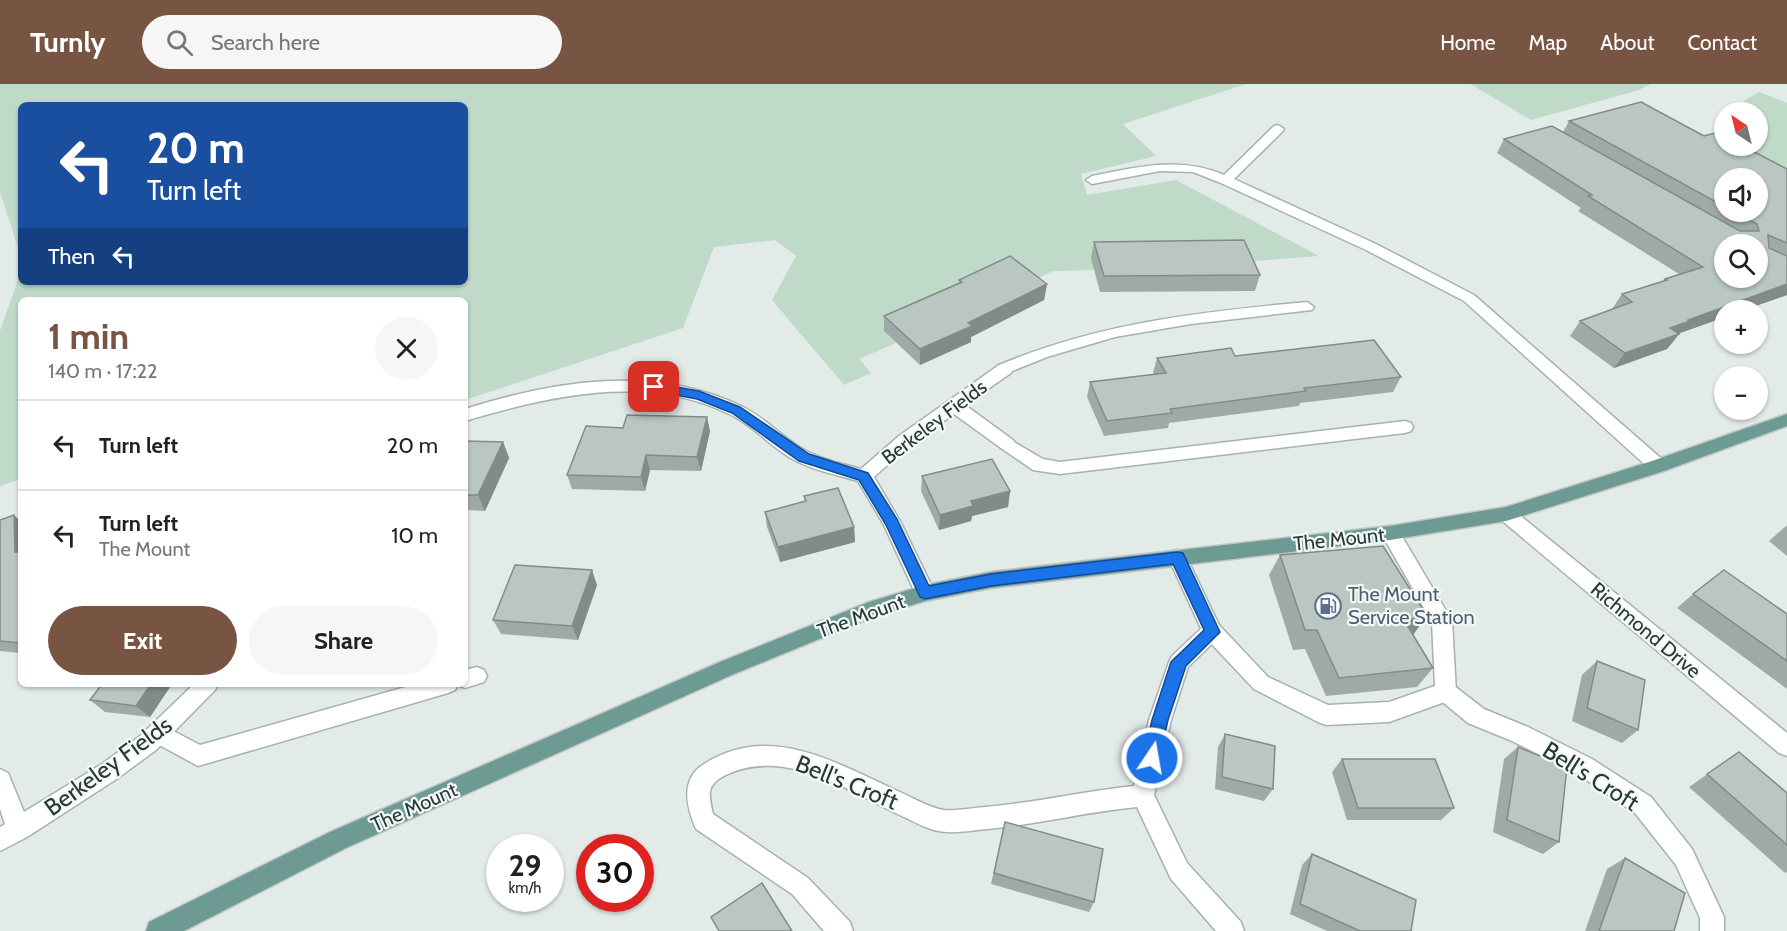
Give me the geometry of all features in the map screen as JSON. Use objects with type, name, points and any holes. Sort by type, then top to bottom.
[{"type":"main road","name":"The Mount","points":[[158,931],[338,840],[684,687],[869,610],[925,592],[991,580],[1390,533],[1506,514],[1658,466],[1787,420]]},
{"type":"street","points":[[1226,180],[1278,129]]},
{"type":"street","points":[[1092,180],[1155,168],[1186,167],[1207,170],[1371,248],[1468,298],[1658,466]]},
{"type":"street","name":"Berkeley Fields","points":[[864,476],[905,440],[1005,369],[1041,352],[1093,336],[1138,326],[1307,307]]},
{"type":"street","name":"Berkeley Fields","points":[[468,414],[531,395],[637,386],[674,389],[699,395],[736,410],[804,457],[864,476],[892,523],[925,592]]},
{"type":"street","points":[[955,406],[1039,465],[1060,468],[1405,427]]},
{"type":"street","name":"Richmond Drive","points":[[1506,514],[1787,746]]},
{"type":"street","points":[[1178,557],[1212,632],[1261,683],[1326,716],[1389,712],[1446,692],[1442,621],[1390,533]]},
{"type":"street","points":[[1212,632],[1179,662],[1160,720],[1143,796],[1179,871],[1232,931]]},
{"type":"street","name":"Berkeley Fields","points":[[9,835],[110,771],[160,734],[205,687]]},
{"type":"street","points":[[160,734],[198,756],[438,687]]},
{"type":"street","name":"Bell's Croft","points":[[1446,692],[1476,716],[1520,734],[1584,766],[1643,805],[1684,857],[1712,917],[1712,931]]},
{"type":"street","name":"Bell's Croft","points":[[841,931],[800,886],[704,821],[696,794],[705,774],[735,759],[772,753],[818,765],[884,797],[942,821],[1029,813],[1108,799],[1143,796]]},
{"type":"street","points":[[0,780],[9,835]]},
{"type":"green space","points":[[0,84],[1246,84],[1123,124],[1156,156],[1081,174],[1087,195],[1176,180],[1319,256],[1242,262],[1092,258],[1095,270],[1054,271],[1024,284],[884,331],[896,343],[859,359],[871,373],[844,385],[772,300],[796,256],[775,240],[714,247],[683,328],[468,399],[468,297],[18,297],[18,480],[0,486],[0,331],[18,280],[18,285],[468,285],[468,102],[18,102],[18,248],[0,192]]},
{"type":"green space","points":[[1470,84],[1651,84],[1639,90],[1531,120]]},
{"type":"green space","points":[[1759,92],[1787,103],[1787,203],[1768,187],[1768,168],[1731,168],[1707,159],[1716,156],[1768,156],[1768,102],[1742,102]]},
{"type":"building","points":[[1641,102],[1704,136],[1714,133],[1714,156],[1762,156],[1787,169],[1787,243],[1768,235],[1769,248],[1787,256],[1787,284],[1743,300],[1714,300],[1714,311],[1670,328],[1679,334],[1625,353],[1580,321],[1632,302],[1622,294],[1703,267],[1588,196],[1592,195],[1504,139],[1552,126],[1714,216],[1714,222],[1724,222],[1740,231],[1759,231],[1757,224],[1753,222],[1768,222],[1768,168],[1714,168],[1714,201],[1569,121]]},
{"type":"building","points":[[1244,240],[1260,275],[1104,276],[1094,242]]},
{"type":"building","points":[[1010,256],[1047,284],[968,323],[972,326],[920,349],[884,316],[962,282],[959,280]]},
{"type":"building","points":[[1374,340],[1401,377],[1304,388],[1306,391],[1170,409],[1172,413],[1107,421],[1090,382],[1166,373],[1157,358],[1231,348],[1235,356]]},
{"type":"building","points":[[627,415],[707,417],[697,457],[646,455],[641,477],[567,475],[586,426],[623,428]]},
{"type":"building","points":[[468,441],[503,442],[478,495],[468,495]]},
{"type":"building","points":[[992,459],[1010,491],[971,501],[973,506],[940,515],[922,476]]},
{"type":"building","points":[[838,488],[854,527],[778,547],[765,512],[806,501],[804,496]]},
{"type":"building","points":[[14,515],[15,552],[18,552],[18,643],[0,641],[0,520]]},
{"type":"building","name":"The Mount Service Station","points":[[1383,546],[1427,616],[1404,620],[1433,668],[1339,678],[1317,630],[1305,630],[1280,555]]},
{"type":"building","points":[[515,565],[592,570],[572,626],[493,620]]},
{"type":"building","points":[[1724,570],[1787,614],[1787,661],[1693,594]]},
{"type":"building","points":[[1597,661],[1645,680],[1638,730],[1587,708]]},
{"type":"building","points":[[100,687],[149,687],[136,706],[90,700]]},
{"type":"building","points":[[1225,734],[1275,746],[1273,789],[1222,777]]},
{"type":"building","points":[[1518,747],[1567,767],[1559,842],[1507,820]]},
{"type":"building","points":[[1739,752],[1787,793],[1787,845],[1707,774]]},
{"type":"building","points":[[1342,759],[1435,759],[1454,808],[1358,808]]},
{"type":"building","points":[[1005,822],[1103,849],[1094,902],[994,873]]},
{"type":"building","points":[[1312,854],[1416,900],[1411,931],[1360,931],[1300,904]]},
{"type":"building","points":[[1625,858],[1685,893],[1674,931],[1599,931]]},
{"type":"building","points":[[762,883],[792,931],[719,931],[711,917]]},
{"type":"place","name":"The Mount Service Station","points":[[1328,606]]},
{"type":"route","points":[[654,387],[699,395],[736,410],[804,457],[864,476],[892,523],[925,592],[991,580],[1178,557],[1212,632],[1179,662],[1160,720],[1152,758]]}]
